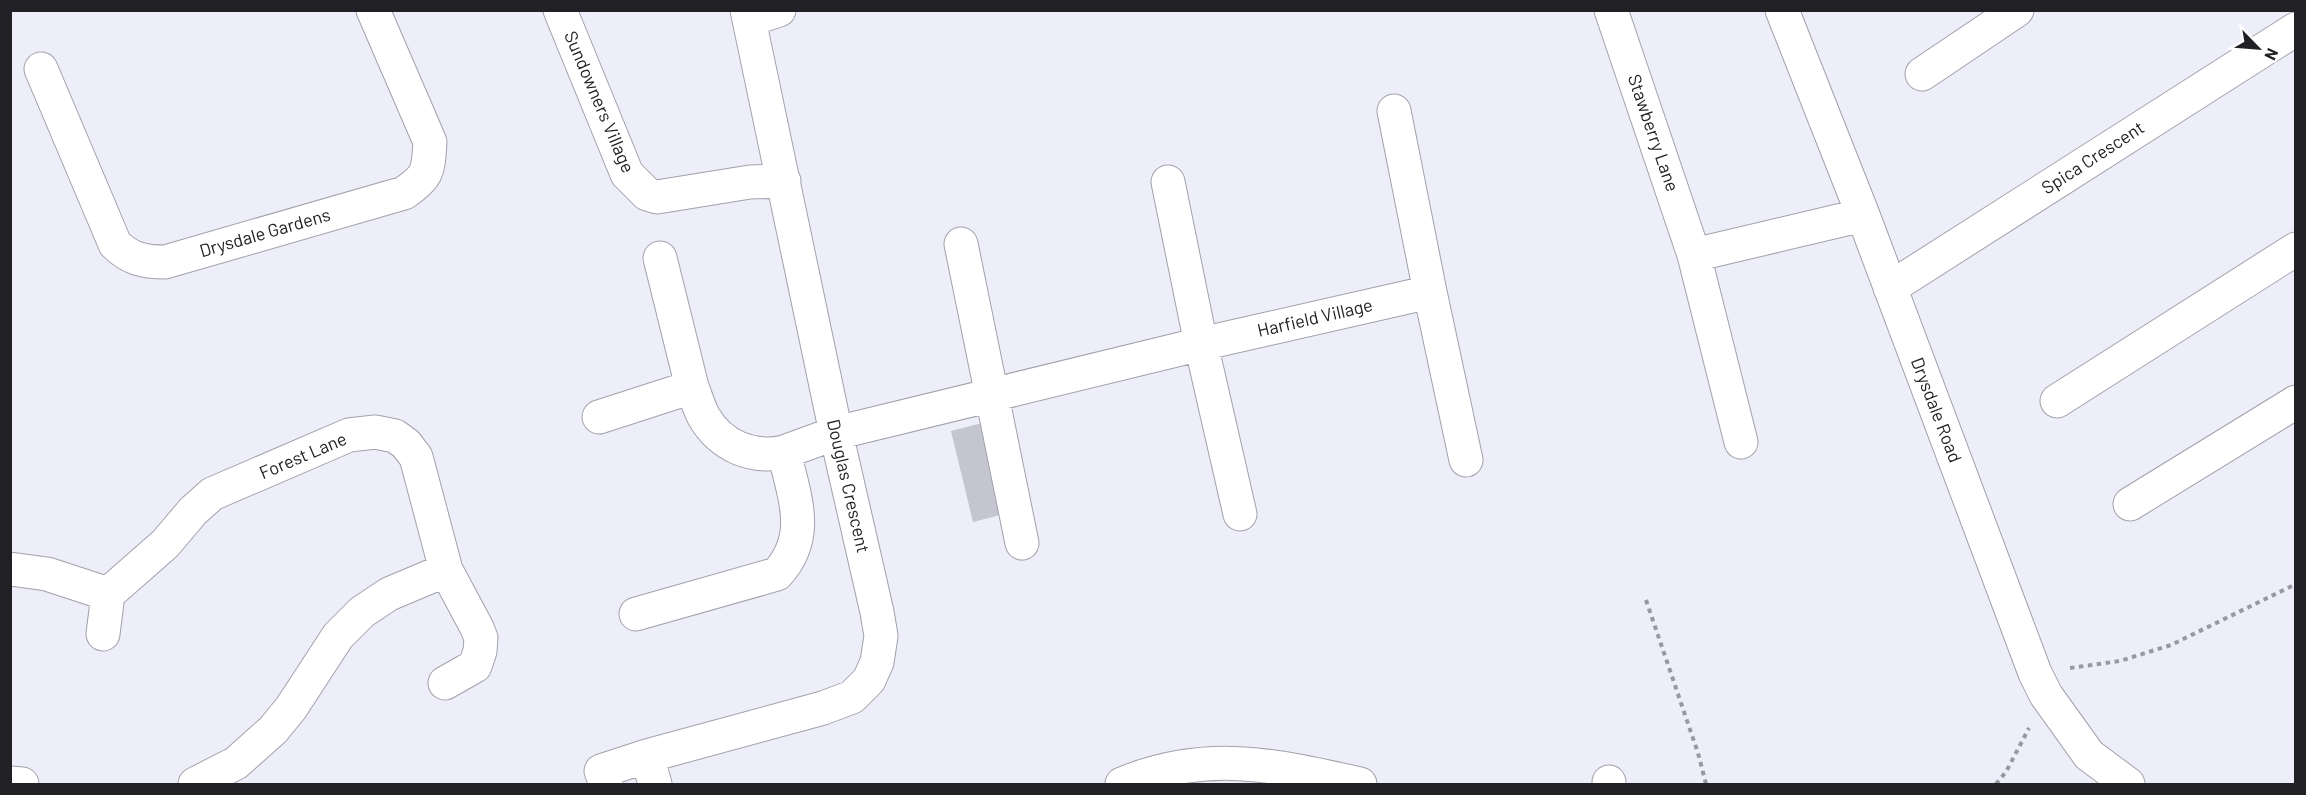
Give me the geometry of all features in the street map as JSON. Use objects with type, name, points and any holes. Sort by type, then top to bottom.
[{"type":"street","name":"Drysdale Gardens","points":[[41,69],[114,244],[139,260],[165,261],[404,193],[422,181],[428,165],[430,142],[373,10]]},
{"type":"street","name":"Sundowners Village","points":[[560,10],[627,174],[647,194],[657,197],[671,196],[750,182],[784,181]]},
{"type":"street","name":"Stawberry Lane","points":[[1611,10],[1694,255],[1741,441]]},
{"type":"street","name":"Drysdale Road","points":[[1782,10],[1863,215],[2026,653],[2055,682],[2089,755],[2128,784]]},
{"type":"street","points":[[1922,74],[2017,10]]},
{"type":"street","name":"Douglas Crescent","points":[[603,778],[651,770],[852,697],[869,680],[877,662],[881,636],[877,612],[836,433],[784,181],[758,14]]},
{"type":"street","name":"Spica Crescent","points":[[1890,288],[2295,29]]},
{"type":"street","points":[[1394,111],[1466,460]]},
{"type":"street","points":[[1168,182],[1201,344],[1240,514]]},
{"type":"street","points":[[1694,255],[1863,215]]},
{"type":"street","points":[[962,244],[1022,543]]},
{"type":"street","points":[[2057,401],[2295,249]]},
{"type":"street","name":"Harfield Village","points":[[660,258],[693,387],[703,417],[727,442],[759,455],[784,452],[836,433],[1201,344],[1430,292]]},
{"type":"street","points":[[599,417],[693,387]]},
{"type":"street","points":[[2130,504],[2295,402]]},
{"type":"street","name":"Forest Lane","points":[[108,594],[165,544],[193,511],[212,494],[349,435],[375,432],[395,436],[406,444],[416,457],[446,570],[481,638],[475,666],[445,683]]},
{"type":"street","points":[[636,614],[763,580],[777,574],[788,563],[797,538],[799,522],[784,452]]},
{"type":"street","points":[[10,569],[47,574],[108,594],[103,634]]},
{"type":"street","points":[[195,784],[236,763],[273,730],[291,708],[338,636],[362,612],[389,594],[446,570]]},
{"type":"street","points":[[1122,784],[1173,777],[1206,763],[1238,762],[1315,774],[1360,784]]},
{"type":"street","points":[[10,783],[20,784]]},
{"type":"path","points":[[1996,784],[2006,772],[2055,682],[2170,645],[2295,584]]},
{"type":"path","points":[[1646,600],[1698,753],[1706,784]]},
{"type":"building","points":[[990,421],[1012,512],[973,522],[951,431]]}]
